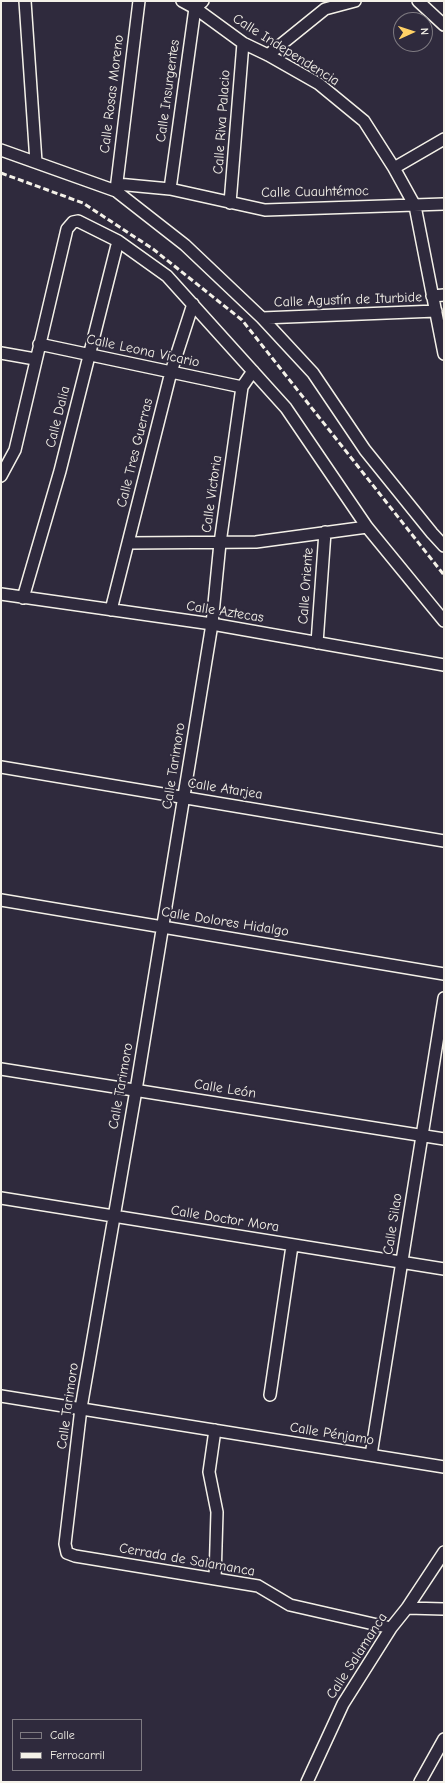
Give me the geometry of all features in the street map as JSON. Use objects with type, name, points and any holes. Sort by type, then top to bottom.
[{"type":"street","points":[[25,1],[36,162]]},
{"type":"street","name":"Calle Rosas Moreno","points":[[116,187],[139,1]]},
{"type":"street","name":"Calle Independencia","points":[[182,1],[199,5],[243,43],[268,55],[318,84],[364,122],[394,168],[415,206],[444,354]]},
{"type":"street","points":[[268,55],[325,9],[355,1]]},
{"type":"street","points":[[418,1],[444,25]]},
{"type":"street","name":"Calle Insurgentes","points":[[170,189],[199,5]]},
{"type":"street","name":"Calle Riva Palacio","points":[[230,202],[243,43]]},
{"type":"street","points":[[394,168],[444,139]]},
{"type":"street","points":[[1,150],[116,187],[185,245],[262,318],[312,373],[366,450],[444,546]]},
{"type":"street","name":"Calle Cuauhtémoc","points":[[116,187],[170,189],[265,210],[444,204]]},
{"type":"street","points":[[1,476],[15,450],[35,359],[67,229],[73,222],[78,221],[118,241],[167,276],[193,304],[286,408],[367,527],[444,621]]},
{"type":"street","name":"Calle Dalia","points":[[23,598],[60,471],[88,354],[118,241]]},
{"type":"street","name":"Calle Agustín de Iturbide","points":[[432,296],[444,295]]},
{"type":"street","name":"Calle Tres Guerras","points":[[111,610],[171,372],[193,304]]},
{"type":"street","name":"Calle Agustín de Iturbide","points":[[262,318],[436,311]]},
{"type":"street","name":"Calle Leona Vicario","points":[[39,344],[242,387]]},
{"type":"street","points":[[1,353],[35,359]]},
{"type":"street","name":"Calle Victoria","points":[[212,624],[220,543],[242,387],[253,372]]},
{"type":"street","points":[[128,543],[256,542],[367,527]]},
{"type":"street","points":[[432,533],[444,530]]},
{"type":"street","name":"Calle Oriente","points":[[317,643],[325,532]]},
{"type":"street","name":"Calle Aztecas","points":[[1,594],[212,624],[444,665]]},
{"type":"street","name":"Calle Tarimoro","points":[[67,1553],[65,1544],[81,1408],[136,1090],[212,624]]},
{"type":"street","name":"Calle Atarjea","points":[[1,767],[444,841]]},
{"type":"street","name":"Calle Dolores Hidalgo","points":[[1,900],[444,974]]},
{"type":"street","name":"Calle Silao","points":[[371,1455],[444,998]]},
{"type":"street","name":"Calle León","points":[[1,1069],[444,1139]]},
{"type":"street","name":"Calle Doctor Mora","points":[[1,1198],[292,1246],[444,1269]]},
{"type":"street","points":[[270,1395],[292,1246]]},
{"type":"street","name":"Calle Pénjamo","points":[[1,1396],[444,1467]]},
{"type":"street","points":[[215,1430],[209,1472],[217,1512],[215,1579]]},
{"type":"street","name":"Calle Salamanca","points":[[307,1782],[343,1704],[391,1628],[407,1608],[444,1552]]},
{"type":"street","name":"Cerrada de Salamanca","points":[[67,1553],[75,1556],[258,1586],[290,1605],[391,1628]]},
{"type":"street","points":[[407,1608],[444,1609]]},
{"type":"street","points":[[420,1782],[444,1739]]},
{"type":"railway","points":[[1,173],[83,203],[153,249],[242,320],[444,575]]}]
